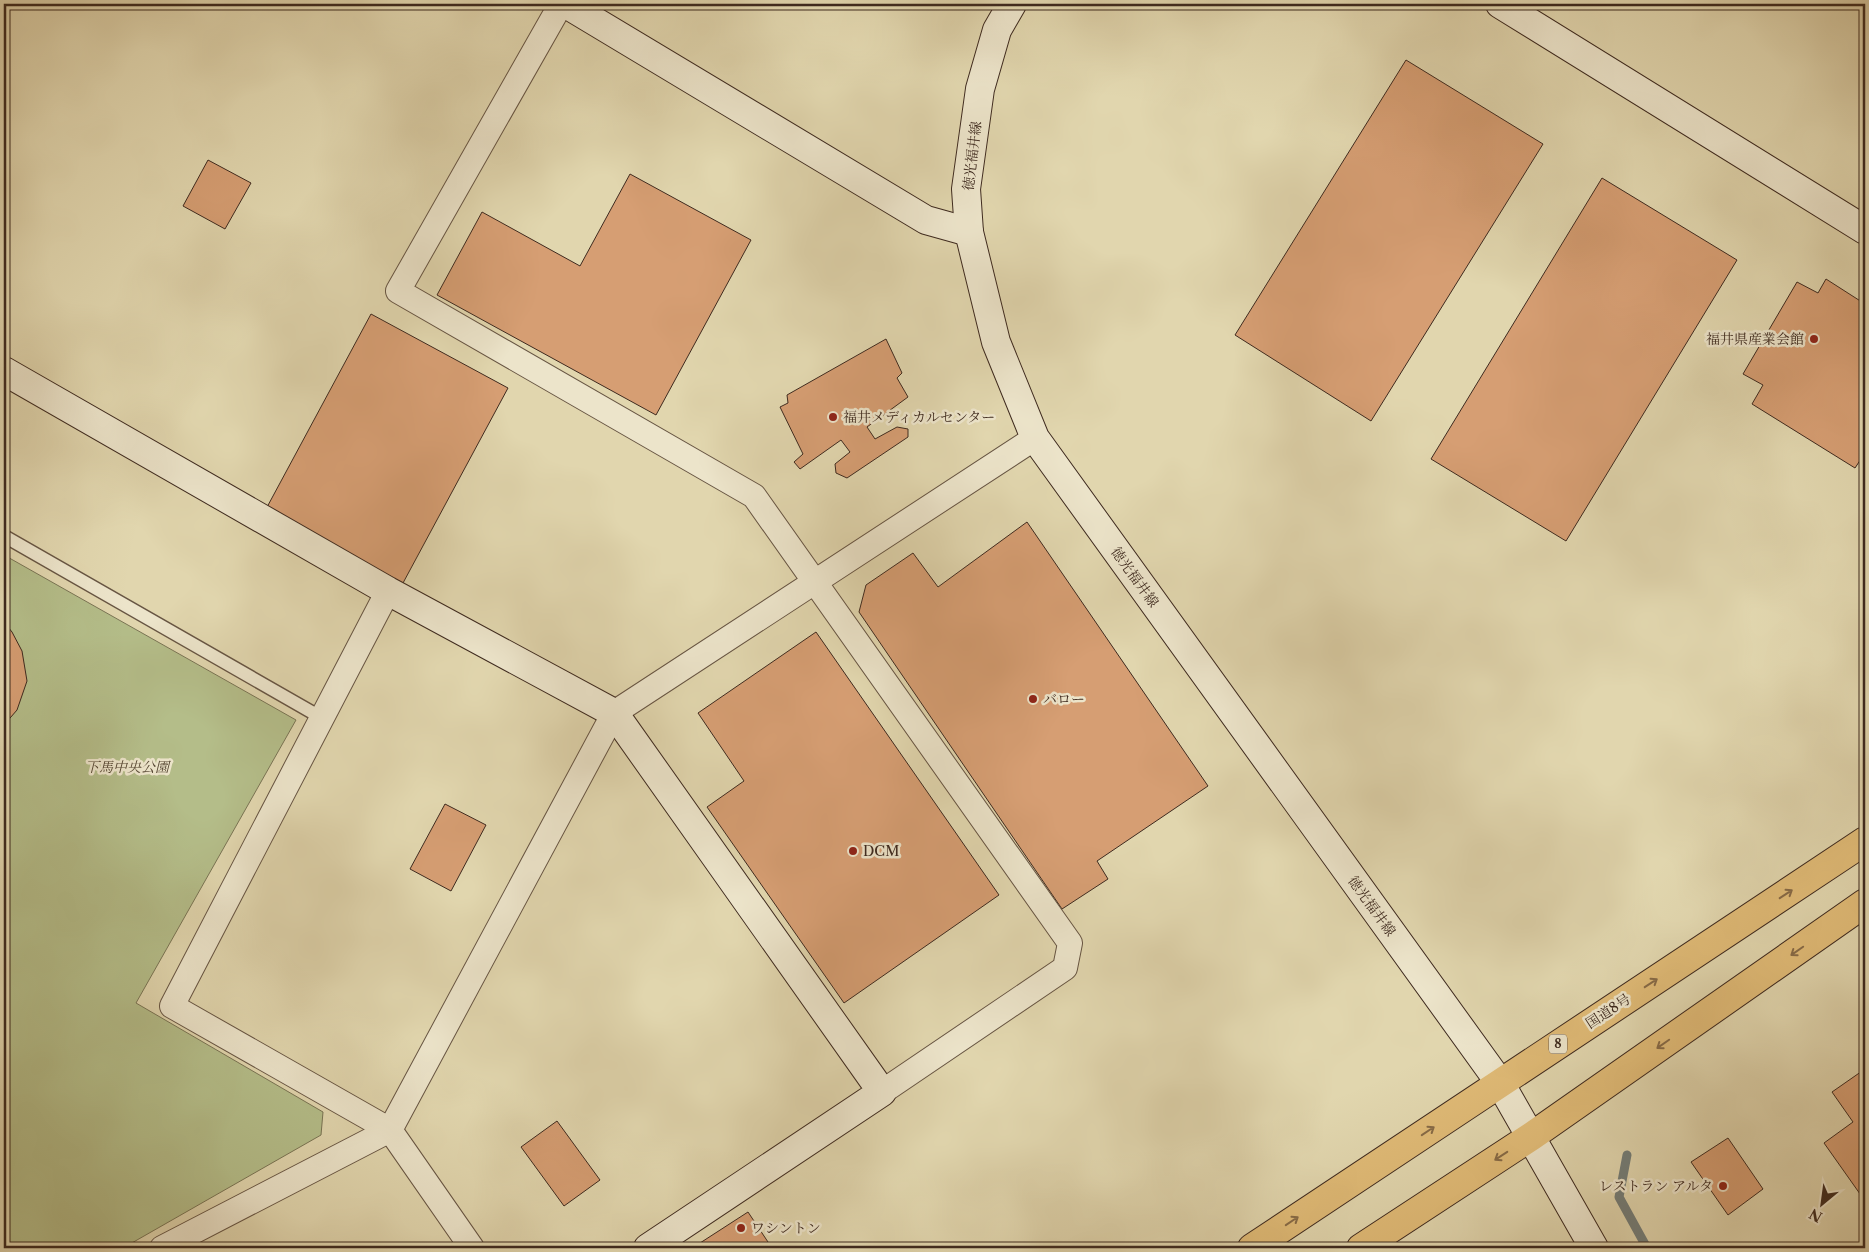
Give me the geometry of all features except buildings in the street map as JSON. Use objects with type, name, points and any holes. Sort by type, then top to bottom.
[{"type":"highway","name":"国道8号","points":[[1252,1248],[1865,842]]},
{"type":"highway","points":[[1361,1248],[1532,1136],[1865,903]]},
{"type":"street","points":[[561,4],[398,291],[754,496],[1070,943],[1065,968],[648,1248]]},
{"type":"street","points":[[566,4],[926,220],[970,232]]},
{"type":"street","name":"徳光福井線","points":[[1012,4],[997,30],[980,90],[966,189],[970,232],[996,342],[1035,438],[1500,1083],[1532,1136],[1594,1248]]},
{"type":"street","points":[[1500,4],[1865,230]]},
{"type":"street","points":[[4,371],[388,591],[614,713],[882,1092]]},
{"type":"street","points":[[162,1248],[390,1130],[614,713],[1035,438]]},
{"type":"street","points":[[388,591],[172,1006],[390,1130],[472,1248]]},
{"type":"lane","points":[[4,536],[322,718]]},
{"type":"green space","name":"下馬中央公園","points":[[4,555],[296,720],[136,1003],[323,1112],[321,1135],[123,1248],[4,1248]]},
{"type":"waterway","points":[[1627,1155],[1619,1197],[1647,1248]]},
{"type":"place","name":"福井県産業会館","points":[[1814,339]]},
{"type":"place","name":"福井メディカルセンター","points":[[833,417]]},
{"type":"place","name":"バロー","points":[[1033,699]]},
{"type":"place","name":"DCM","points":[[853,851]]},
{"type":"place","name":"レストラン アルタ","points":[[1723,1186]]},
{"type":"place","name":"ワシントン","points":[[741,1228]]}]
